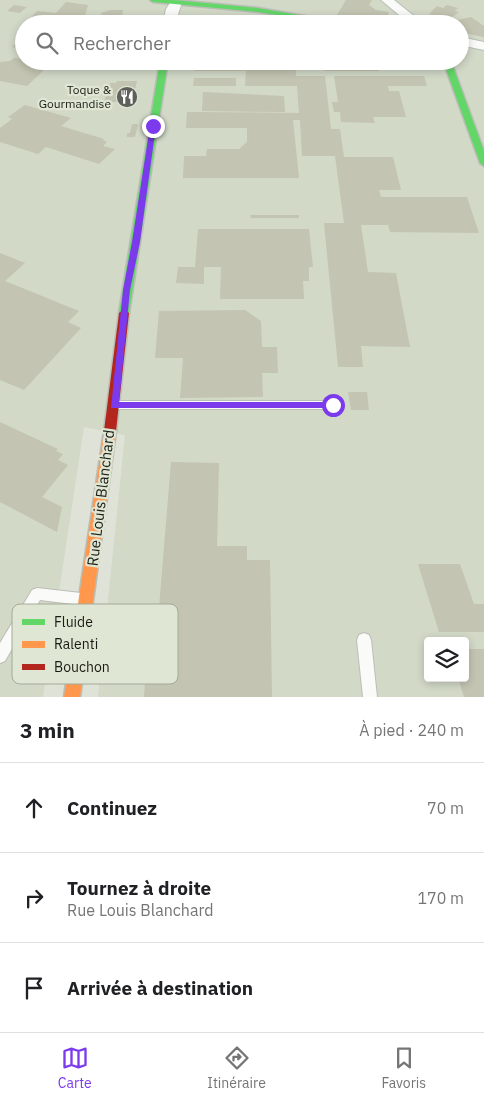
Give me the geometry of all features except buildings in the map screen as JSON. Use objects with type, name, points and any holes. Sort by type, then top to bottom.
[{"type":"street","points":[[153,0],[290,15]]},
{"type":"street","points":[[387,0],[406,15]]},
{"type":"street","points":[[171,15],[176,2]]},
{"type":"street","points":[[469,43],[484,46]]},
{"type":"street","name":"Rue Louis Blanchard","points":[[87,604],[114,405],[127,290],[163,70]]},
{"type":"street","points":[[450,70],[484,163]]},
{"type":"street","name":"Rue Louis Blanchard","points":[[72,697],[74,684]]},
{"type":"lane","points":[[114,405],[333,405]]},
{"type":"lane","points":[[31,604],[37,594],[88,599]]},
{"type":"lane","points":[[0,656],[12,636]]},
{"type":"lane","points":[[364,640],[370,697]]},
{"type":"shaded area","points":[[0,0],[484,0],[484,697],[98,697],[99,684],[178,684],[178,604],[108,604],[125,435],[84,427],[57,604],[12,604],[12,684],[45,684],[43,697],[0,697]]},
{"type":"traffic: fast","points":[[153,0],[290,15]]},
{"type":"traffic: fast","points":[[124,313],[163,70]]},
{"type":"traffic: fast","points":[[450,70],[484,163]]},
{"type":"traffic: slow","points":[[85,604],[110,431]]},
{"type":"traffic: slow","points":[[72,697],[74,684]]},
{"type":"traffic: jam","points":[[110,431],[124,313]]},
{"type":"place","name":"Toque & Gourmandise","points":[[127,97]]},
{"type":"route","points":[[153,126],[127,290],[118,356],[114,405],[333,405]]}]
